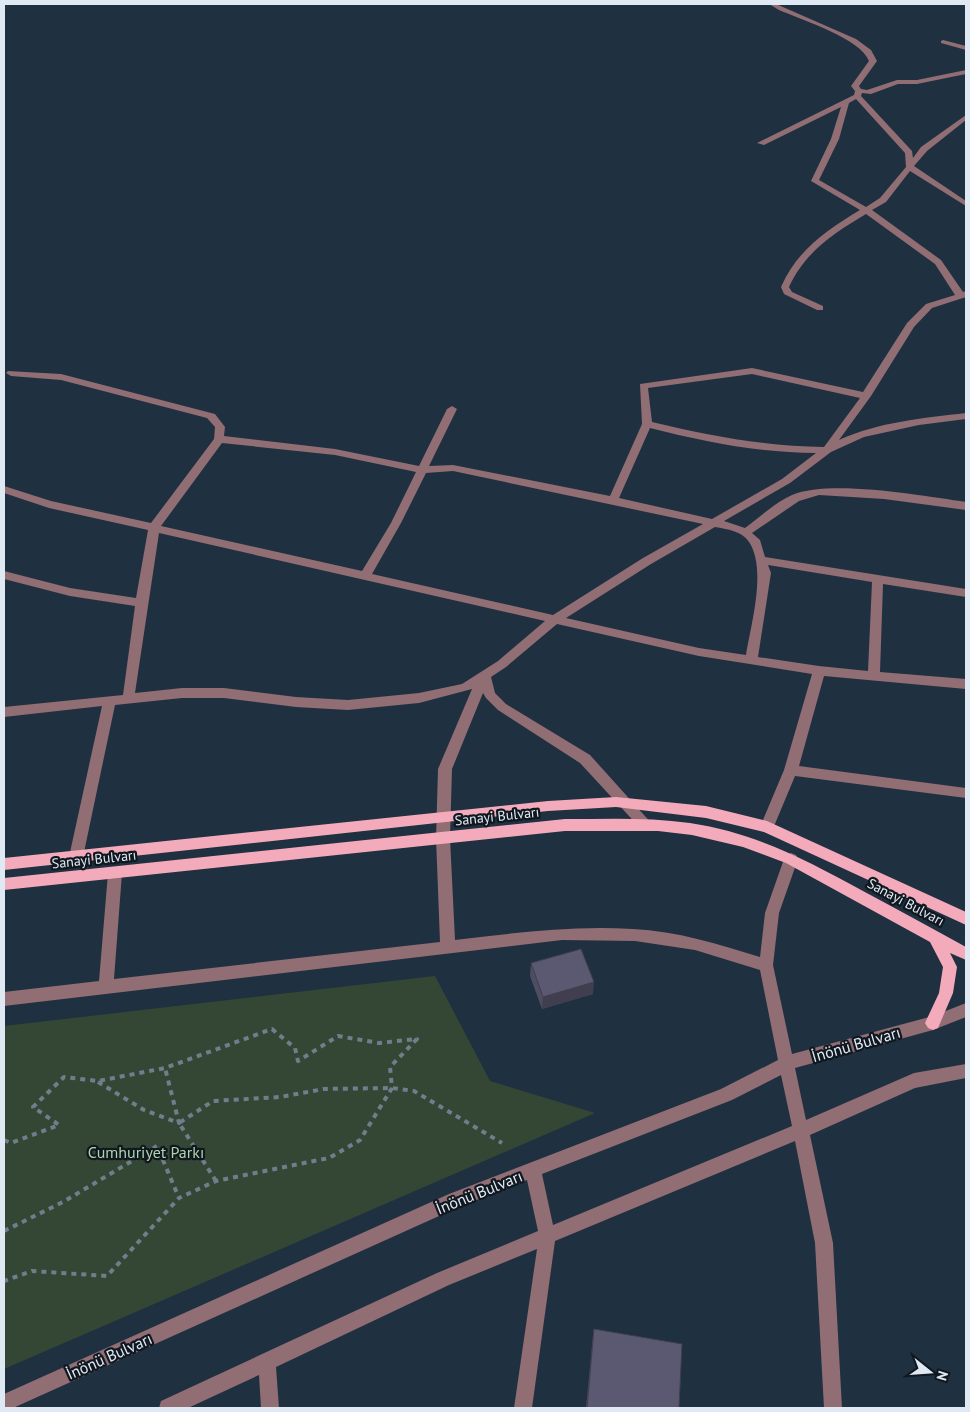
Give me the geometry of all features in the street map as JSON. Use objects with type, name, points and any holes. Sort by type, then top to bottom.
[{"type":"main road","name":"Sanayi Bulvarı","points":[[4,864],[548,806],[626,803],[706,812],[767,827],[966,919]]},
{"type":"main road","name":"Sanayi Bulvarı","points":[[4,884],[565,825],[646,825],[714,834],[765,848],[934,935],[966,954]]},
{"type":"main road","points":[[933,1023],[946,993],[950,967],[934,935]]},
{"type":"street","points":[[772,4],[781,10],[854,40],[869,51],[873,61],[855,86],[858,94],[909,153],[909,166]]},
{"type":"street","points":[[943,42],[966,48]]},
{"type":"street","points":[[761,143],[846,102],[858,94],[897,82],[917,82],[966,72]]},
{"type":"street","points":[[827,450],[866,396],[910,325],[929,306],[963,294],[938,262],[866,210],[814,181],[835,139],[846,102]]},
{"type":"street","points":[[820,308],[788,294],[785,287],[790,276],[810,251],[828,233],[883,200],[924,149],[966,117]]},
{"type":"street","points":[[909,166],[966,204]]},
{"type":"street","points":[[613,500],[647,424],[643,386],[677,383],[752,371],[866,396]]},
{"type":"street","points":[[6,374],[61,377],[211,416],[220,427],[219,439],[154,527],[128,700]]},
{"type":"street","points":[[366,575],[423,470],[452,409]]},
{"type":"street","points":[[4,712],[182,693],[224,693],[296,702],[348,705],[419,698],[465,688],[502,664],[554,619],[647,561],[718,522],[786,481],[827,450],[861,434],[919,422],[966,416]]},
{"type":"street","points":[[647,424],[697,437],[793,450],[827,450]]},
{"type":"street","points":[[219,439],[335,452],[423,470],[453,468],[718,522],[738,528],[754,540],[765,573],[751,660]]},
{"type":"street","points":[[4,489],[49,504],[699,652],[820,671],[966,684]]},
{"type":"street","points":[[744,533],[795,498],[819,492],[884,495],[966,506]]},
{"type":"street","points":[[761,560],[966,592]]},
{"type":"street","points":[[4,575],[70,592],[141,604]]},
{"type":"street","points":[[874,677],[878,578]]},
{"type":"street","points":[[767,827],[791,770],[820,671]]},
{"type":"street","points":[[484,676],[490,695],[502,707],[585,759],[646,825]]},
{"type":"street","points":[[448,948],[443,838],[445,769],[484,676]]},
{"type":"street","points":[[76,856],[109,702]]},
{"type":"street","points":[[791,770],[966,793]]},
{"type":"street","points":[[791,860],[772,913],[766,965],[788,1063],[800,1131],[824,1243],[833,1408]]},
{"type":"street","points":[[106,988],[115,873]]},
{"type":"street","points":[[4,999],[562,934],[635,935],[695,944],[766,965]]},
{"type":"street","name":"İnönü Bulvarı","points":[[4,1403],[455,1200],[726,1095],[788,1063],[933,1023],[966,1010]]},
{"type":"street","points":[[168,1408],[443,1279],[800,1131],[914,1081],[966,1072]]},
{"type":"street","points":[[523,1408],[547,1236],[532,1170]]},
{"type":"street","points":[[267,1362],[270,1408]]},
{"type":"path","points":[[4,1140],[11,1143],[59,1125],[33,1107],[64,1077],[98,1082],[165,1068],[272,1028],[295,1048],[298,1060],[338,1036],[379,1043],[417,1039],[390,1067],[392,1088],[360,1140],[329,1158],[216,1181],[179,1198],[107,1276],[32,1271],[4,1281]]},
{"type":"path","points":[[165,1068],[180,1123],[216,1181]]},
{"type":"path","points":[[98,1082],[144,1110],[180,1123]]},
{"type":"path","points":[[180,1123],[213,1101],[280,1098],[324,1089],[392,1088],[414,1091],[502,1144]]},
{"type":"path","points":[[4,1232],[40,1216],[108,1173],[157,1146],[179,1198]]},
{"type":"green space","name":"Cumhuriyet Parkı","points":[[435,976],[490,1081],[595,1113],[4,1369],[4,1026]]},
{"type":"building","points":[[581,949],[594,982],[543,997],[531,963]]},
{"type":"building","points":[[594,1329],[682,1344],[679,1408],[587,1408]]}]
